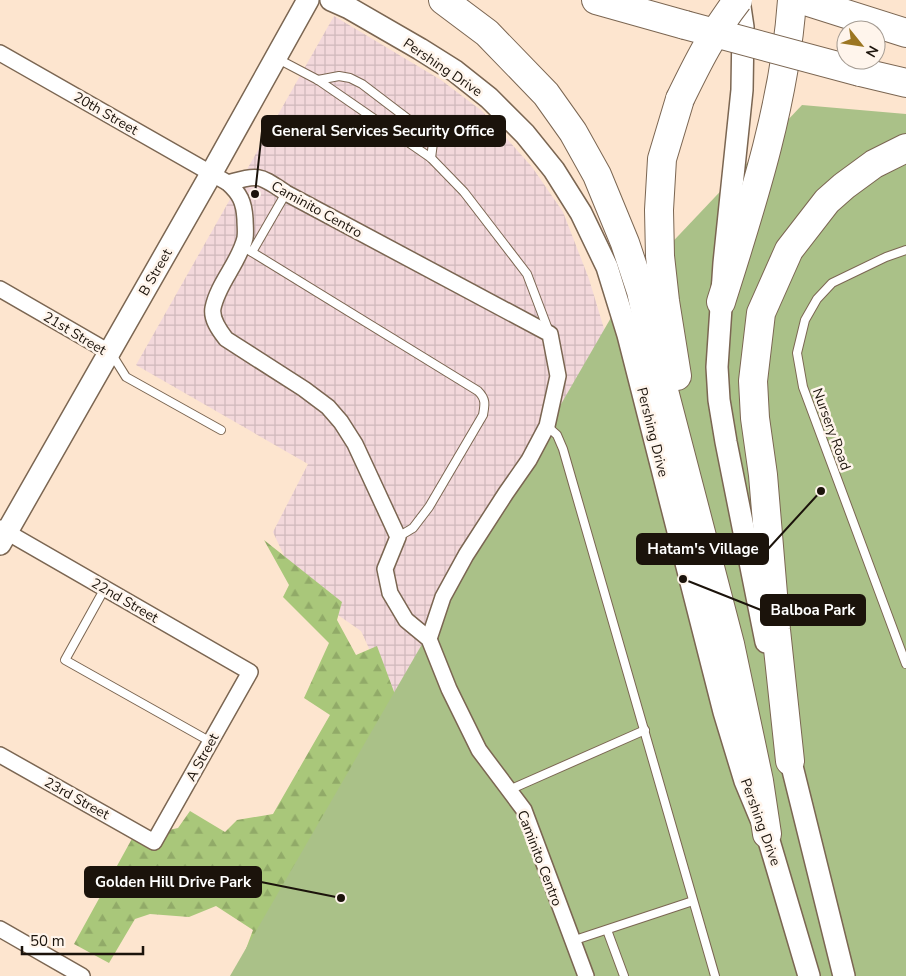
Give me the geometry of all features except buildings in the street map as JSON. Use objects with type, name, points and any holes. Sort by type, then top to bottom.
[{"type":"highway","points":[[443,0],[487,33],[546,94],[573,132],[597,176],[625,243],[641,291],[656,360],[730,644],[757,772],[767,834]]},
{"type":"highway","points":[[596,0],[906,83]]},
{"type":"highway","points":[[716,590],[671,339],[660,256],[659,210],[662,159],[680,99],[700,57],[719,24],[739,0]]},
{"type":"highway","points":[[721,302],[748,217],[777,105],[790,30],[802,1],[906,33]]},
{"type":"highway","points":[[790,761],[776,630],[763,475],[755,418],[753,381],[762,313],[789,250],[826,201],[874,164],[906,148]]},
{"type":"main road","name":"B Street","points":[[2,534],[110,352],[220,178],[276,58],[308,0]]},
{"type":"main road","name":"Pershing Drive","points":[[331,0],[349,8],[420,48],[455,71],[489,98],[525,134],[554,170],[581,213],[607,267],[628,335],[724,712],[745,781],[767,834],[808,976]]},
{"type":"main road","points":[[739,0],[743,27],[742,90],[721,302],[717,367],[719,400],[790,761],[844,976]]},
{"type":"street","name":"20th Street","points":[[0,53],[220,178]]},
{"type":"street","name":"Caminito Centro","points":[[220,178],[251,176],[263,178],[286,193],[550,334]]},
{"type":"street","points":[[220,178],[239,193],[245,215],[247,249],[219,291],[213,309],[218,329],[226,339],[304,389],[328,407],[341,422],[355,444],[398,537]]},
{"type":"street","name":"21st Street","points":[[0,289],[110,352]]},
{"type":"street","points":[[429,639],[443,597],[466,555],[528,460],[547,426],[558,376],[550,334]]},
{"type":"street","name":"22nd Street","points":[[2,534],[104,588],[250,672]]},
{"type":"street","name":"Caminito Centro","points":[[398,537],[385,568],[390,593],[406,620],[429,639],[449,689],[479,750],[524,810],[586,976]]},
{"type":"street","name":"A Street","points":[[154,842],[250,672]]},
{"type":"street","name":"23rd Street","points":[[0,755],[154,842]]},
{"type":"street","points":[[0,929],[82,976]]},
{"type":"lane","points":[[276,58],[318,80],[431,158],[464,192],[527,274],[550,334]]},
{"type":"lane","points":[[318,80],[339,76],[350,78],[362,84],[429,135],[433,143],[431,158]]},
{"type":"lane","points":[[286,193],[247,249],[478,391],[484,397],[483,415],[429,508],[414,528],[398,537]]},
{"type":"lane","name":"Nursery Road","points":[[906,250],[886,257],[832,283],[816,299],[805,320],[798,353],[803,387],[906,664]]},
{"type":"lane","name":"21st Street","points":[[110,352],[126,376],[221,430]]},
{"type":"lane","points":[[547,426],[557,435],[563,449],[715,976]]},
{"type":"lane","points":[[104,588],[65,660],[211,742]]},
{"type":"lane","points":[[509,790],[645,730]]},
{"type":"lane","points":[[572,941],[693,901]]},
{"type":"lane","points":[[607,930],[624,976]]},
{"type":"shaded area","points":[[334,16],[441,80],[482,111],[532,167],[563,212],[589,279],[615,365],[401,718],[361,631],[299,588],[273,532],[308,464],[136,365]]},
{"type":"green space","points":[[802,105],[906,114],[906,976],[230,976],[627,290]]},
{"type":"green space","points":[[264,540],[342,602],[337,620],[356,655],[377,646],[406,724],[237,973],[253,930],[216,906],[189,917],[150,914],[135,919],[109,963],[74,944],[134,835],[151,834],[178,828],[190,811],[225,832],[237,820],[273,814],[330,715],[304,698],[329,643],[283,597],[289,585]]},
{"type":"place","name":"General Services Security Office","points":[[255,194]]},
{"type":"place","name":"Hatam's Village","points":[[821,491]]},
{"type":"place","name":"Balboa Park","points":[[683,579]]},
{"type":"place","name":"Golden Hill Drive Park","points":[[341,898]]}]
